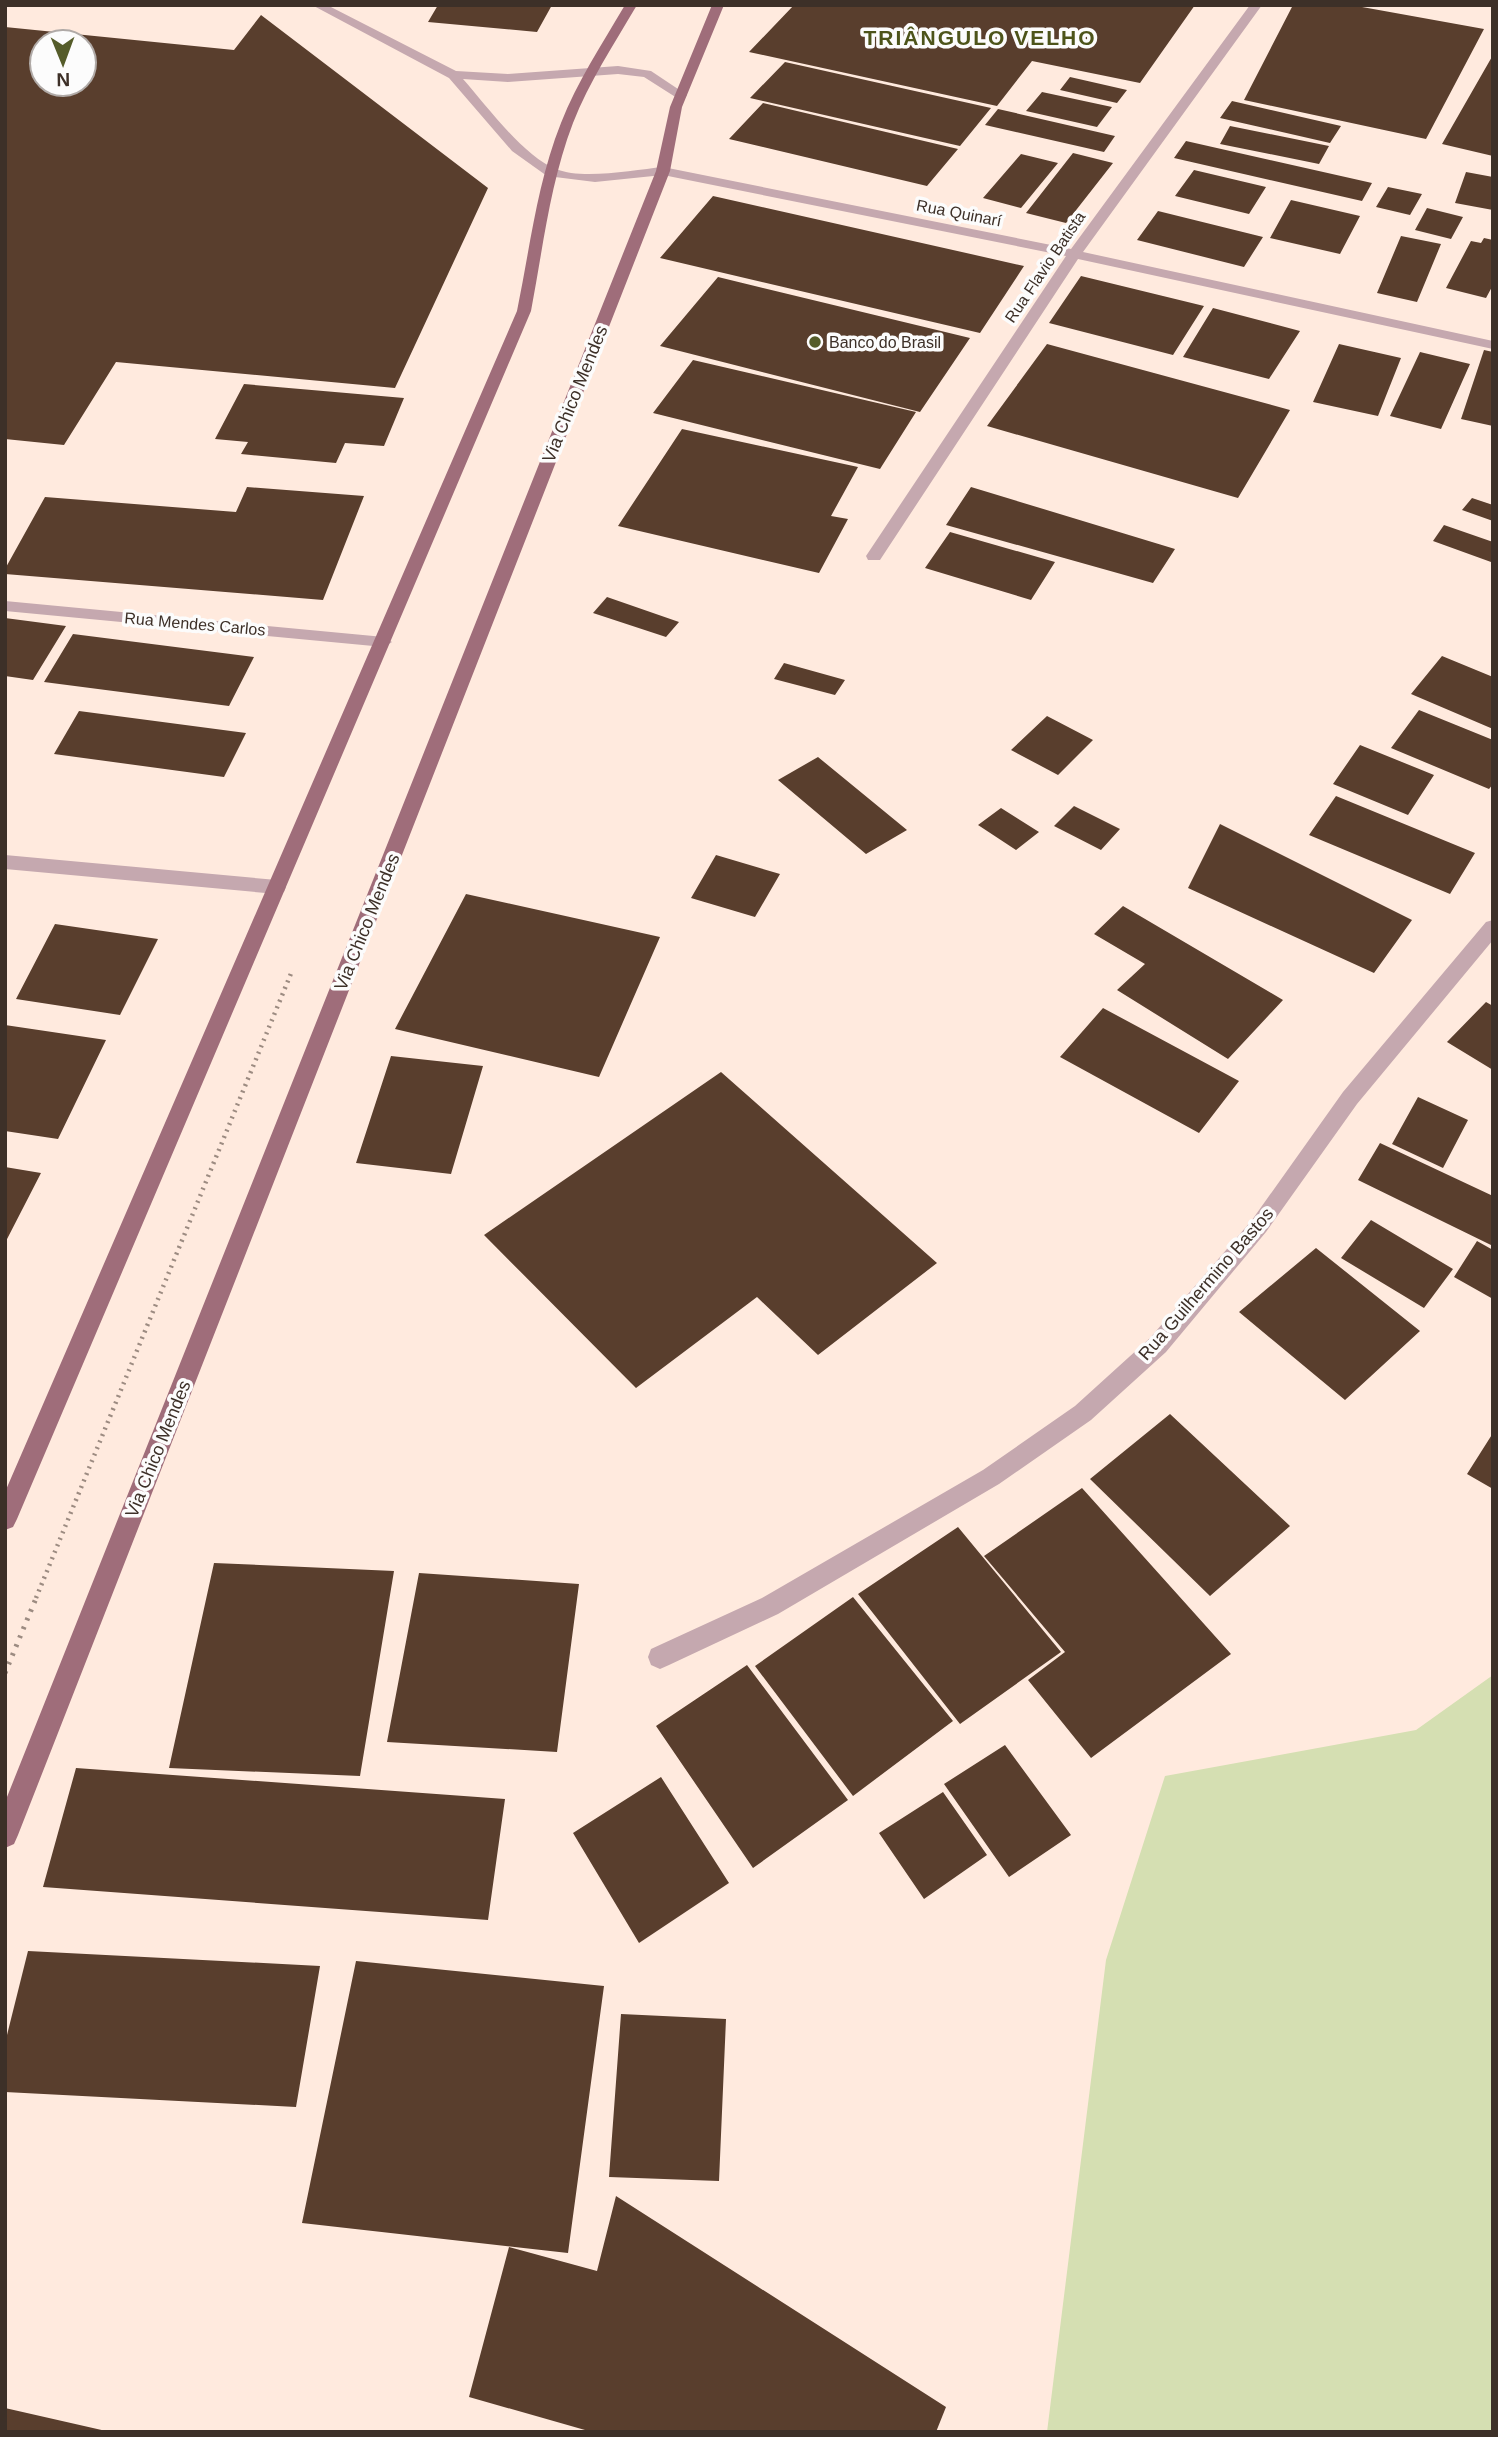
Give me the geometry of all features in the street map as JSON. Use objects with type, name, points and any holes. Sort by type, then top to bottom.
[{"type":"main road","points":[[5,1519],[384,642],[524,310],[552,173],[567,123],[592,72],[631,5]]},
{"type":"main road","name":"Via Chico Mendes","points":[[5,1835],[663,171],[664,154],[681,95],[718,5]]},
{"type":"street","name":"Rua Quinarí","points":[[318,5],[453,75],[517,148],[552,173],[596,178],[663,171],[1074,254],[1493,345]]},
{"type":"street","name":"Rua Flavio Batista","points":[[874,556],[1074,254],[1256,5]]},
{"type":"street","name":"Rua Quinarí","points":[[453,75],[508,78],[618,69],[647,74],[681,95]]},
{"type":"street","name":"Rua Mendes Carlos","points":[[5,606],[384,642]]},
{"type":"street","points":[[5,862],[277,887]]},
{"type":"street","name":"Rua Guilhermino Bastos","points":[[660,1657],[782,1599],[991,1477],[1083,1413],[1158,1345],[1251,1236],[1350,1098],[1493,927]]},
{"type":"green space","points":[[1493,1675],[1493,2432],[1047,2432],[1106,1960],[1165,1776],[1416,1730]]},
{"type":"building","points":[[438,5],[552,5],[537,32],[428,22]]},
{"type":"building","points":[[794,5],[1195,5],[1140,83],[1032,61],[997,106],[749,52]]},
{"type":"building","points":[[1293,5],[1351,5],[1484,29],[1426,139],[1244,100]]},
{"type":"building","points":[[261,15],[488,188],[395,388],[116,362],[64,445],[5,439],[5,27],[28,29],[28,98],[98,98],[98,36],[234,50]]},
{"type":"building","points":[[1493,55],[1493,156],[1442,144]]},
{"type":"building","points":[[785,62],[991,108],[960,146],[750,98]]},
{"type":"building","points":[[1070,77],[1127,90],[1117,103],[1060,90]]},
{"type":"building","points":[[1042,92],[1112,107],[1097,127],[1026,111]]},
{"type":"building","points":[[1232,101],[1341,126],[1330,143],[1220,118]]},
{"type":"building","points":[[763,103],[958,149],[927,186],[729,139]]},
{"type":"building","points":[[998,109],[1115,136],[1104,152],[985,125]]},
{"type":"building","points":[[1230,126],[1329,146],[1319,164],[1220,144]]},
{"type":"building","points":[[1186,141],[1372,183],[1362,201],[1174,158]]},
{"type":"building","points":[[1073,153],[1113,163],[1066,223],[1026,213]]},
{"type":"building","points":[[1021,154],[1058,163],[1021,208],[983,198]]},
{"type":"building","points":[[1194,170],[1266,187],[1249,214],[1175,196]]},
{"type":"building","points":[[1466,172],[1493,177],[1493,210],[1455,203]]},
{"type":"building","points":[[1388,187],[1422,194],[1410,215],[1376,207]]},
{"type":"building","points":[[713,196],[1024,266],[980,333],[660,258]]},
{"type":"building","points":[[1291,200],[1360,216],[1340,254],[1270,238]]},
{"type":"building","points":[[1427,208],[1463,217],[1451,239],[1415,230]]},
{"type":"building","points":[[1158,211],[1263,237],[1244,267],[1137,240]]},
{"type":"building","points":[[1401,236],[1441,244],[1417,302],[1377,293]]},
{"type":"building","points":[[1484,238],[1493,240],[1493,285],[1486,298],[1446,288],[1471,241],[1481,243]]},
{"type":"building","points":[[1081,276],[1204,306],[1173,355],[1049,323]]},
{"type":"building","name":"Banco do Brasil","points":[[718,277],[970,338],[920,412],[660,346]]},
{"type":"building","points":[[1213,308],[1300,331],[1269,379],[1183,357]]},
{"type":"building","points":[[1047,344],[1290,410],[1238,498],[987,426]]},
{"type":"building","points":[[1339,344],[1401,358],[1378,416],[1313,402]]},
{"type":"building","points":[[1484,350],[1493,352],[1493,426],[1461,419]]},
{"type":"building","points":[[1420,352],[1470,364],[1441,429],[1390,416]]},
{"type":"building","points":[[693,360],[916,412],[880,469],[653,413]]},
{"type":"building","points":[[244,384],[404,398],[384,446],[345,443],[336,463],[241,454],[248,442],[215,439]]},
{"type":"building","points":[[682,429],[858,467],[831,516],[848,519],[819,573],[618,526]]},
{"type":"building","points":[[247,487],[364,496],[323,600],[5,574],[5,569],[45,497],[236,512]]},
{"type":"building","points":[[971,487],[1175,549],[1153,583],[946,525]]},
{"type":"building","points":[[1472,498],[1493,505],[1493,521],[1462,510]]},
{"type":"building","points":[[1444,525],[1493,542],[1491,562],[1433,541]]},
{"type":"building","points":[[950,532],[1055,562],[1031,600],[925,568]]},
{"type":"building","points":[[607,597],[679,622],[666,637],[593,613]]},
{"type":"building","points":[[5,618],[66,626],[33,680],[5,676]]},
{"type":"building","points":[[73,634],[254,657],[229,706],[44,682]]},
{"type":"building","points":[[1442,656],[1493,677],[1493,729],[1411,694]]},
{"type":"building","points":[[784,663],[845,680],[835,695],[774,679]]},
{"type":"building","points":[[1419,710],[1493,740],[1493,784],[1489,789],[1391,748]]},
{"type":"building","points":[[79,711],[246,733],[224,777],[54,754]]},
{"type":"building","points":[[1047,716],[1093,740],[1058,775],[1011,750]]},
{"type":"building","points":[[1360,745],[1434,775],[1408,815],[1333,784]]},
{"type":"building","points":[[818,757],[907,830],[866,854],[778,780]]},
{"type":"building","points":[[1336,796],[1475,853],[1450,894],[1309,835]]},
{"type":"building","points":[[1074,806],[1120,829],[1101,850],[1054,826]]},
{"type":"building","points":[[1001,808],[1039,832],[1016,850],[978,825]]},
{"type":"building","points":[[1220,824],[1412,920],[1374,973],[1188,888]]},
{"type":"building","points":[[716,855],[780,874],[755,917],[691,898]]},
{"type":"building","points":[[466,894],[660,937],[599,1077],[395,1029]]},
{"type":"building","points":[[1123,906],[1283,1000],[1228,1059],[1117,990],[1145,964],[1094,934]]},
{"type":"building","points":[[55,924],[158,939],[120,1015],[16,999]]},
{"type":"building","points":[[1486,1002],[1493,1006],[1493,1070],[1447,1042]]},
{"type":"building","points":[[1103,1008],[1239,1081],[1199,1133],[1060,1057]]},
{"type":"building","points":[[5,1025],[106,1040],[58,1139],[5,1131]]},
{"type":"building","points":[[391,1056],[483,1066],[451,1174],[356,1163]]},
{"type":"building","points":[[721,1072],[937,1263],[818,1355],[757,1297],[636,1388],[484,1235]]},
{"type":"building","points":[[1418,1097],[1468,1120],[1443,1168],[1392,1144]]},
{"type":"building","points":[[1380,1143],[1493,1196],[1493,1246],[1358,1180]]},
{"type":"building","points":[[5,1167],[41,1173],[5,1243]]},
{"type":"building","points":[[1371,1220],[1453,1269],[1424,1308],[1341,1258]]},
{"type":"building","points":[[1477,1241],[1493,1250],[1493,1299],[1454,1277]]},
{"type":"building","points":[[1316,1248],[1420,1331],[1345,1400],[1239,1312]]},
{"type":"building","points":[[1170,1414],[1290,1526],[1210,1596],[1090,1479]]},
{"type":"building","points":[[1493,1433],[1493,1489],[1467,1474]]},
{"type":"building","points":[[1082,1488],[1231,1654],[1091,1758],[1028,1680],[1065,1652],[984,1556]]},
{"type":"building","points":[[958,1527],[1061,1652],[960,1724],[858,1594]]},
{"type":"building","points":[[214,1563],[394,1571],[360,1776],[169,1768]]},
{"type":"building","points":[[419,1573],[579,1584],[557,1752],[387,1742]]},
{"type":"building","points":[[853,1597],[953,1721],[853,1796],[755,1666]]},
{"type":"building","points":[[747,1665],[848,1800],[753,1868],[656,1726]]},
{"type":"building","points":[[1005,1745],[1071,1835],[1009,1877],[944,1784]]},
{"type":"building","points":[[76,1768],[505,1799],[488,1920],[43,1887]]},
{"type":"building","points":[[661,1777],[729,1883],[639,1943],[573,1833]]},
{"type":"building","points":[[943,1792],[987,1855],[924,1899],[879,1833]]},
{"type":"building","points":[[28,1951],[320,1966],[296,2107],[5,2092],[5,2043]]},
{"type":"building","points":[[356,1961],[604,1986],[568,2253],[302,2223]]},
{"type":"building","points":[[621,2014],[726,2019],[719,2181],[609,2177]]},
{"type":"building","points":[[616,2196],[946,2407],[936,2432],[592,2432],[469,2397],[509,2247],[597,2271]]},
{"type":"building","points":[[5,2408],[106,2431],[106,2432],[5,2432]]},
{"type":"place","name":"Banco do Brasil","points":[[815,342]]},
{"type":"district","name":"TRIÂNGULO VELHO","points":[[980,37]]}]
